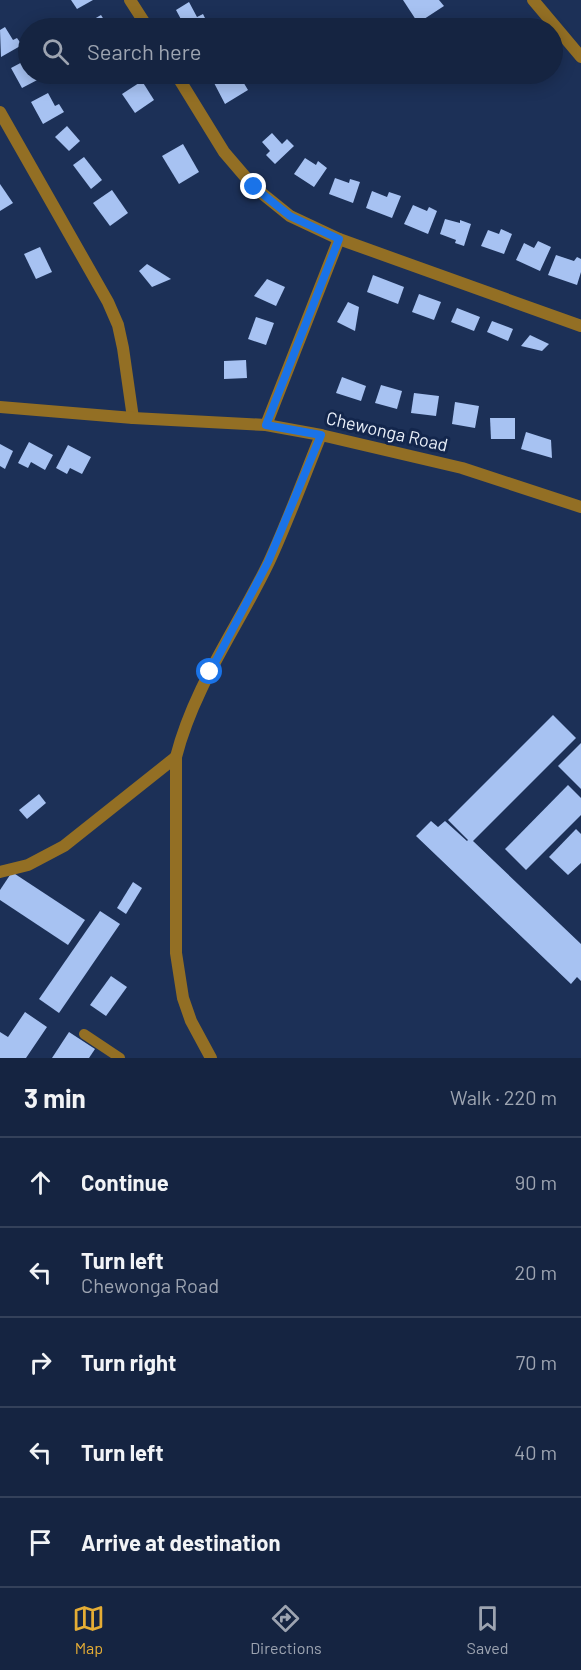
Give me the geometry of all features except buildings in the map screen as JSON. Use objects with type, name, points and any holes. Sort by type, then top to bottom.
[{"type":"street","points":[[130,0],[142,18]]},
{"type":"street","points":[[533,0],[548,18]]},
{"type":"street","points":[[563,36],[581,57]]},
{"type":"street","points":[[182,84],[224,152],[254,187],[290,216],[339,239],[581,326]]},
{"type":"street","points":[[0,112],[108,302],[118,326],[133,418]]},
{"type":"street","points":[[266,425],[339,239]]},
{"type":"street","name":"Chewonga Road","points":[[0,407],[133,418],[266,425],[321,435],[462,468],[581,507]]},
{"type":"street","points":[[211,1058],[191,1021],[183,998],[176,953],[176,757],[204,682],[268,562],[321,435]]},
{"type":"street","points":[[0,872],[28,865],[64,846],[176,757]]},
{"type":"lane","points":[[84,1034],[120,1058]]},
{"type":"route","points":[[210,672],[268,562],[321,435],[266,425],[339,239],[290,216],[254,187]]}]
